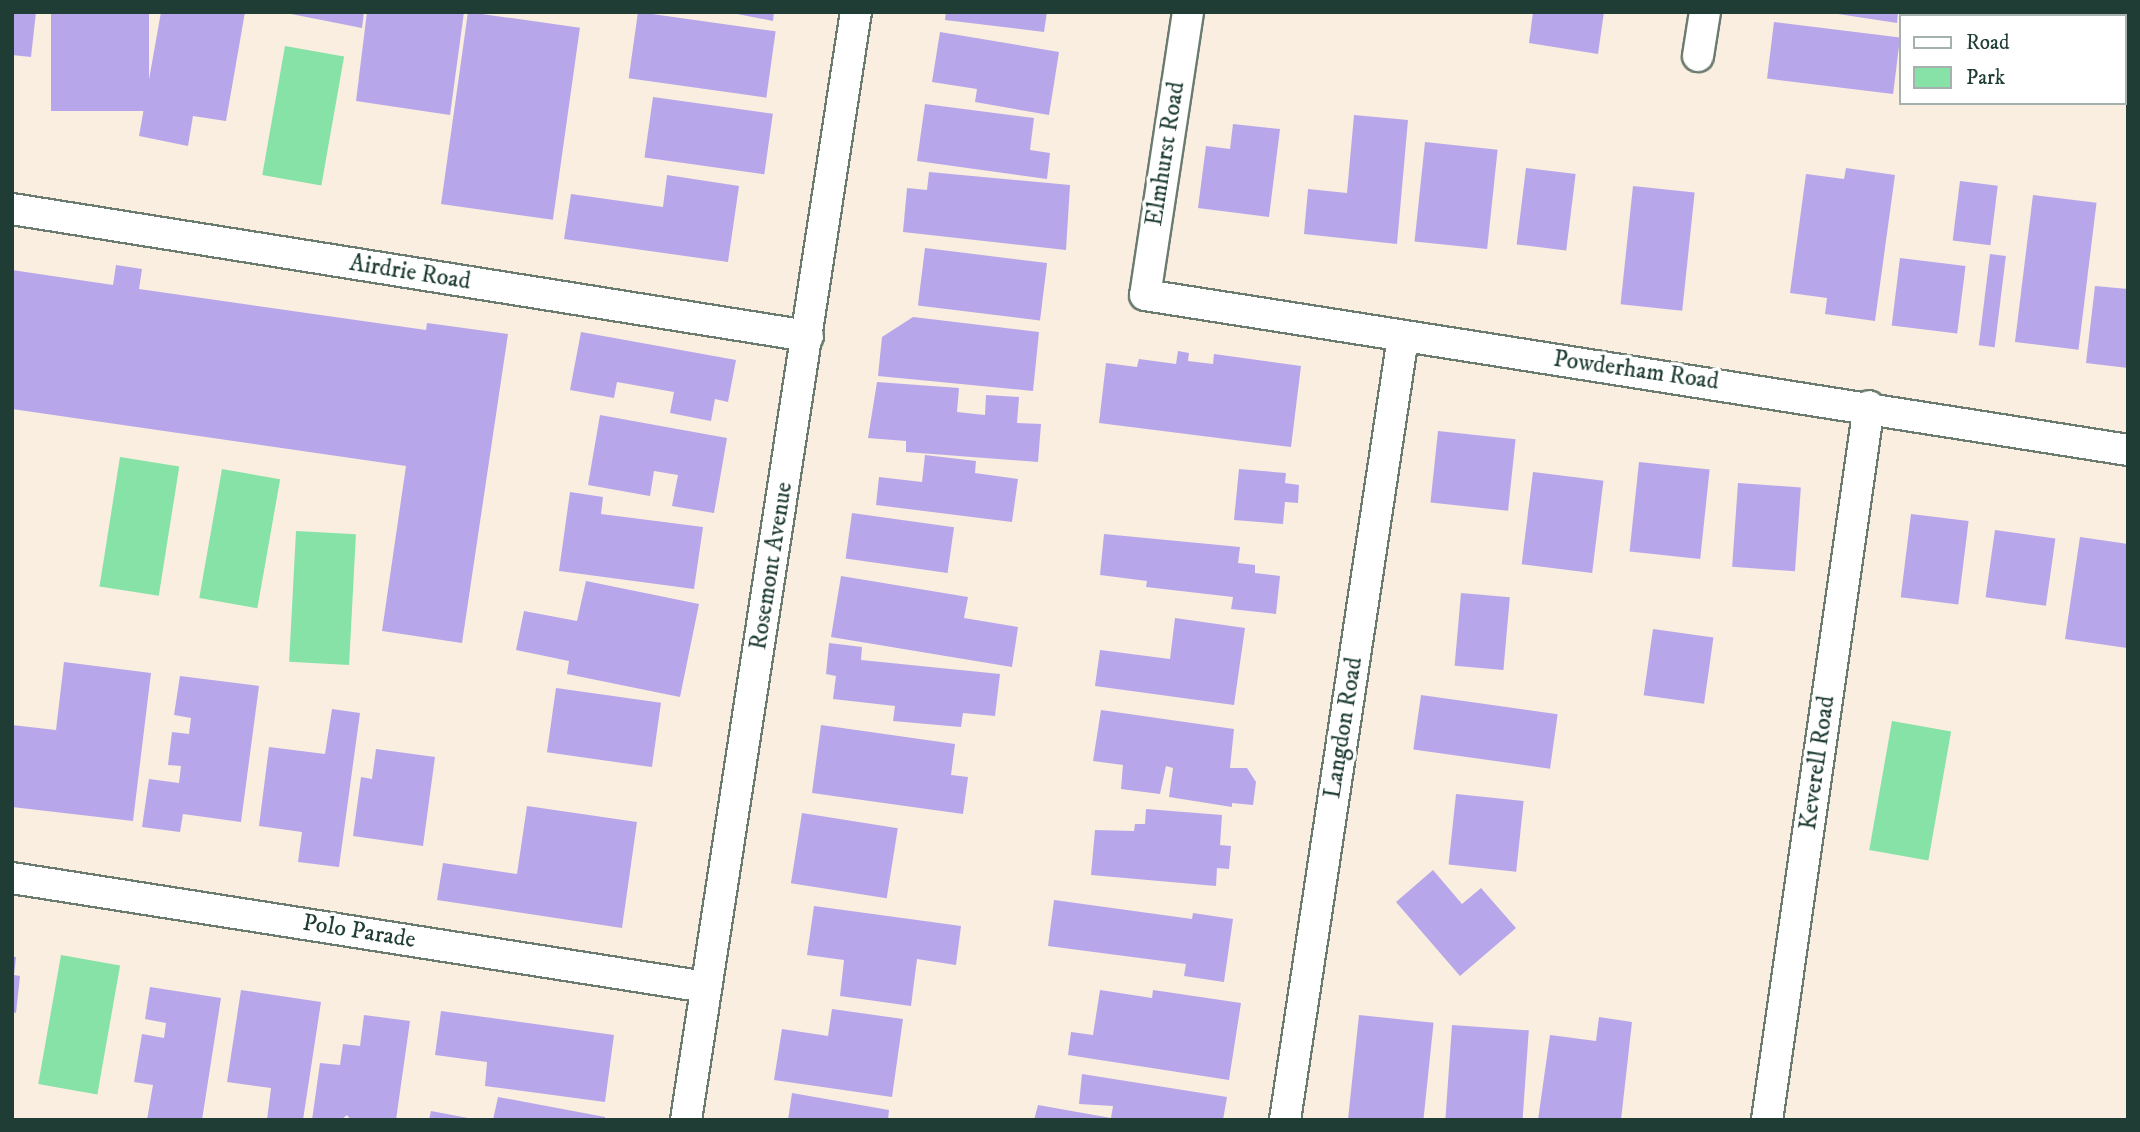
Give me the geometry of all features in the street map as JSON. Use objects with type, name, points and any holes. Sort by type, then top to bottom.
[{"type":"street","name":"Rosemont Avenue","points":[[686,1120],[856,12]]},
{"type":"street","name":"Elmhurst Road","points":[[1144,295],[1188,12]]},
{"type":"street","points":[[1698,55],[1705,12]]},
{"type":"street","name":"Airdrie Road","points":[[12,209],[808,336]]},
{"type":"street","name":"Powderham Road","points":[[1144,295],[1403,337],[1869,406],[2128,450]]},
{"type":"street","name":"Langdon Road","points":[[1285,1120],[1403,337]]},
{"type":"street","name":"Keverell Road","points":[[1767,1120],[1869,406]]},
{"type":"street","name":"Polo Parade","points":[[12,878],[706,987]]},
{"type":"green space","points":[[285,46],[344,56],[321,185],[262,175]]},
{"type":"green space","points":[[120,457],[179,466],[159,596],[100,586]]},
{"type":"green space","points":[[222,469],[280,479],[257,608],[199,598]]},
{"type":"green space","points":[[296,531],[356,534],[349,665],[289,662]]},
{"type":"green space","points":[[1892,721],[1951,731],[1928,860],[1869,850]]},
{"type":"green space","points":[[61,955],[120,965],[97,1094],[38,1084]]},
{"type":"building","points":[[12,12],[36,12],[31,57],[12,55]]},
{"type":"building","points":[[51,12],[149,12],[149,111],[51,111]]},
{"type":"building","points":[[161,12],[245,12],[226,121],[193,116],[188,146],[139,136]]},
{"type":"building","points":[[281,12],[364,12],[362,28]]},
{"type":"building","points":[[367,12],[464,12],[450,115],[356,101]]},
{"type":"building","points":[[468,12],[580,28],[553,220],[441,204]]},
{"type":"building","points":[[638,12],[776,31],[766,98],[629,78]]},
{"type":"building","points":[[727,12],[774,12],[773,21]]},
{"type":"building","points":[[946,12],[1047,12],[1044,32],[945,20]]},
{"type":"building","points":[[1533,12],[1604,12],[1598,54],[1529,43]]},
{"type":"building","points":[[1825,12],[1898,12],[1897,23]]},
{"type":"building","points":[[2103,12],[2110,14],[2076,14]]},
{"type":"building","points":[[2126,15],[2128,15],[2126,85]]},
{"type":"building","points":[[1774,22],[1898,37],[1893,94],[1767,79]]},
{"type":"building","points":[[940,32],[1059,52],[1049,115],[975,102],[977,89],[932,82]]},
{"type":"building","points":[[653,97],[773,114],[764,174],[645,157]]},
{"type":"building","points":[[925,104],[1034,118],[1030,150],[1050,153],[1047,179],[917,161]]},
{"type":"building","points":[[1354,115],[1408,120],[1397,244],[1304,234],[1308,189],[1347,193]]},
{"type":"building","points":[[1233,124],[1280,129],[1269,217],[1198,208],[1206,146],[1230,149]]},
{"type":"building","points":[[1425,142],[1498,150],[1487,249],[1415,241]]},
{"type":"building","points":[[1526,168],[1576,174],[1566,251],[1517,244]]},
{"type":"building","points":[[1846,168],[1895,175],[1875,321],[1825,314],[1827,298],[1790,293],[1806,174],[1844,179]]},
{"type":"building","points":[[929,172],[1070,185],[1066,250],[903,232],[907,188],[927,190]]},
{"type":"building","points":[[667,175],[739,186],[728,262],[564,239],[571,194],[663,207]]},
{"type":"building","points":[[1960,181],[1998,186],[1990,245],[1953,241]]},
{"type":"building","points":[[1633,186],[1695,192],[1682,311],[1621,304]]},
{"type":"building","points":[[2033,195],[2097,203],[2078,350],[2015,342]]},
{"type":"building","points":[[925,248],[1047,263],[1040,321],[918,306]]},
{"type":"building","points":[[1990,254],[2006,256],[1995,347],[1979,345]]},
{"type":"building","points":[[1900,258],[1966,266],[1957,334],[1892,325]]},
{"type":"building","points":[[116,265],[142,269],[139,289],[426,330],[427,323],[508,334],[462,643],[382,631],[406,466],[12,409],[12,270],[113,285]]},
{"type":"building","points":[[2095,286],[2128,289],[2128,368],[2086,363]]},
{"type":"building","points":[[913,317],[1039,332],[1033,391],[878,376],[882,337]]},
{"type":"building","points":[[581,332],[736,360],[728,402],[715,399],[711,421],[670,413],[674,392],[617,382],[614,398],[570,390]]},
{"type":"building","points":[[1178,351],[1189,353],[1188,361],[1213,364],[1214,354],[1301,366],[1291,447],[1099,423],[1106,363],[1137,367],[1139,359],[1176,364]]},
{"type":"building","points":[[877,382],[959,388],[957,412],[985,415],[986,395],[1019,397],[1017,423],[1041,424],[1038,462],[906,452],[906,441],[868,438]]},
{"type":"building","points":[[600,415],[727,438],[714,513],[672,506],[678,475],[654,471],[650,496],[588,485]]},
{"type":"building","points":[[1438,431],[1516,439],[1508,511],[1430,503]]},
{"type":"building","points":[[925,455],[976,461],[975,473],[1018,479],[1012,522],[876,505],[879,477],[922,482]]},
{"type":"building","points":[[1639,462],[1710,469],[1700,559],[1630,552]]},
{"type":"building","points":[[1239,469],[1286,473],[1285,483],[1299,485],[1298,503],[1285,502],[1283,524],[1234,520]]},
{"type":"building","points":[[1533,472],[1603,481],[1592,573],[1522,564]]},
{"type":"building","points":[[1738,483],[1801,487],[1795,571],[1732,567]]},
{"type":"building","points":[[570,492],[603,497],[601,514],[703,527],[694,589],[559,571]]},
{"type":"building","points":[[852,513],[954,527],[948,573],[846,559]]},
{"type":"building","points":[[1911,514],[1969,521],[1958,604],[1901,597]]},
{"type":"building","points":[[1995,530],[2055,538],[2046,606],[1986,597]]},
{"type":"building","points":[[1104,534],[1240,547],[1238,563],[1255,565],[1255,573],[1280,576],[1276,614],[1231,609],[1233,597],[1146,587],[1147,581],[1100,575]]},
{"type":"building","points":[[2080,537],[2128,544],[2127,648],[2065,639]]},
{"type":"building","points":[[841,576],[968,597],[964,618],[1018,627],[1012,667],[831,637]]},
{"type":"building","points":[[586,581],[699,604],[680,697],[567,674],[569,661],[516,650],[524,611],[577,621]]},
{"type":"building","points":[[1461,593],[1510,597],[1503,670],[1455,666]]},
{"type":"building","points":[[1175,618],[1245,628],[1234,705],[1095,686],[1100,650],[1170,659]]},
{"type":"building","points":[[1653,629],[1713,637],[1704,704],[1644,695]]},
{"type":"building","points":[[829,643],[862,647],[861,660],[1000,674],[995,716],[963,713],[961,727],[893,721],[895,706],[833,699],[836,676],[826,674]]},
{"type":"building","points":[[64,662],[151,673],[133,821],[12,807],[12,725],[56,730]]},
{"type":"building","points":[[180,676],[259,686],[241,822],[183,814],[180,832],[142,827],[149,779],[179,783],[181,766],[168,765],[172,732],[189,734],[191,718],[174,715]]},
{"type":"building","points":[[556,688],[661,703],[652,767],[547,752]]},
{"type":"building","points":[[1421,695],[1558,714],[1550,769],[1413,749]]},
{"type":"building","points":[[332,709],[360,713],[339,867],[298,862],[302,832],[259,826],[269,747],[325,754]]},
{"type":"building","points":[[1101,710],[1234,729],[1230,768],[1247,768],[1256,782],[1253,805],[1232,803],[1232,807],[1169,797],[1173,768],[1166,766],[1160,794],[1121,789],[1123,765],[1093,761]]},
{"type":"building","points":[[821,725],[955,744],[951,775],[968,777],[963,814],[812,793]]},
{"type":"building","points":[[376,749],[435,757],[423,846],[353,836],[361,777],[372,779]]},
{"type":"building","points":[[1456,794],[1524,801],[1516,872],[1449,865]]},
{"type":"building","points":[[527,806],[637,822],[622,928],[437,900],[443,863],[517,874]]},
{"type":"building","points":[[1146,809],[1222,815],[1220,845],[1231,846],[1229,869],[1217,868],[1216,886],[1091,875],[1095,830],[1134,831],[1135,824],[1145,824]]},
{"type":"building","points":[[802,813],[898,828],[887,898],[791,883]]},
{"type":"building","points":[[1433,870],[1462,904],[1481,888],[1516,928],[1460,976],[1396,902]]},
{"type":"building","points":[[1054,900],[1192,919],[1193,913],[1233,919],[1224,982],[1184,976],[1186,964],[1048,946]]},
{"type":"building","points":[[814,906],[961,926],[956,965],[917,959],[911,1006],[840,996],[844,960],[807,955]]},
{"type":"building","points":[[12,957],[16,957],[14,975],[20,976],[16,1013],[12,1012]]},
{"type":"building","points":[[150,987],[221,998],[202,1120],[147,1120],[153,1085],[134,1082],[142,1034],[164,1038],[166,1023],[145,1019]]},
{"type":"building","points":[[241,990],[321,1002],[303,1120],[267,1120],[271,1088],[227,1082]]},
{"type":"building","points":[[1100,990],[1152,998],[1153,990],[1241,1003],[1229,1080],[1068,1055],[1071,1032],[1093,1035]]},
{"type":"building","points":[[832,1009],[903,1019],[892,1097],[774,1080],[782,1029],[828,1036]]},
{"type":"building","points":[[441,1011],[614,1035],[605,1102],[485,1086],[487,1062],[435,1055]]},
{"type":"building","points":[[364,1015],[410,1021],[396,1120],[351,1120],[347,1115],[341,1120],[312,1120],[320,1063],[340,1065],[343,1044],[360,1046]]},
{"type":"building","points":[[1359,1015],[1434,1023],[1423,1120],[1348,1120]]},
{"type":"building","points":[[1599,1017],[1632,1022],[1621,1120],[1538,1120],[1550,1035],[1596,1041]]},
{"type":"building","points":[[1452,1025],[1529,1030],[1523,1120],[1445,1120]]},
{"type":"building","points":[[1082,1074],[1227,1097],[1223,1120],[1034,1120],[1038,1105],[1111,1118],[1113,1106],[1079,1104]]},
{"type":"building","points":[[792,1093],[889,1110],[888,1120],[788,1120]]},
{"type":"building","points":[[498,1097],[605,1117],[605,1120],[493,1120]]},
{"type":"building","points":[[431,1111],[468,1118],[468,1120],[429,1120]]}]
